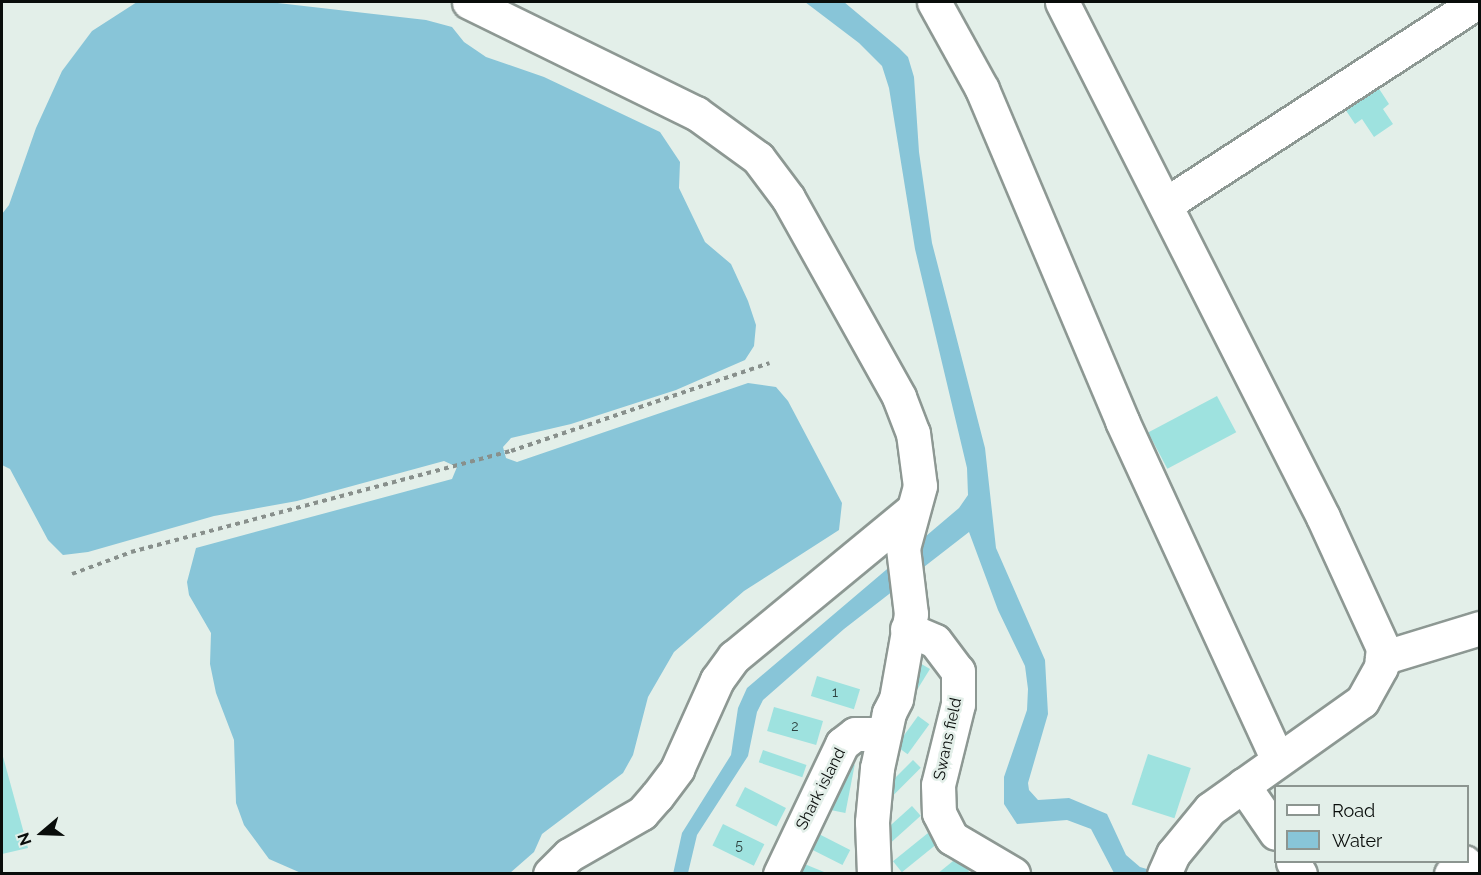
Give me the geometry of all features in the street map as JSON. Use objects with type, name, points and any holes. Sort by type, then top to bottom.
[{"type":"street","points":[[469,2],[696,113],[758,158],[788,198],[899,397],[920,466],[920,486],[910,512],[903,548],[911,614],[896,699],[884,734],[872,822],[874,873]]},
{"type":"street","points":[[934,2],[982,89],[1122,421],[1278,760]]},
{"type":"street","points":[[1062,2],[1166,204],[1362,598],[1379,638],[1382,658],[1381,667],[1362,701],[1210,809],[1173,854],[1165,871]]},
{"type":"street","points":[[1166,204],[1477,2]]},
{"type":"street","points":[[550,873],[569,855],[642,813],[676,769],[717,680],[734,657],[910,512]]},
{"type":"street","points":[[1382,658],[1479,628]]},
{"type":"street","name":"Swans field","points":[[908,629],[935,641],[958,671],[958,704],[938,785],[939,813],[952,838],[1013,873]]},
{"type":"street","name":"Shark island","points":[[780,873],[842,744],[855,734],[884,734]]},
{"type":"street","points":[[1243,785],[1274,831]]},
{"type":"street","points":[[1451,873],[1464,863]]},
{"type":"path","points":[[72,574],[131,552],[446,471],[512,451],[769,363]]},
{"type":"water","points":[[137,2],[269,2],[426,20],[452,27],[464,42],[486,57],[544,77],[660,132],[680,162],[679,188],[705,242],[731,264],[748,301],[756,325],[754,346],[745,360],[676,390],[571,424],[511,438],[503,447],[506,458],[517,462],[748,383],[776,387],[788,401],[842,503],[839,530],[744,591],[674,652],[648,697],[633,755],[623,773],[542,834],[534,852],[510,873],[301,873],[269,859],[244,825],[236,803],[234,740],[216,693],[210,664],[211,633],[189,595],[187,582],[196,548],[452,479],[457,467],[444,461],[297,501],[214,516],[88,552],[63,555],[48,540],[10,469],[2,465],[2,214],[9,205],[36,128],[62,71],[92,31]]},
{"type":"water","points":[[805,2],[844,2],[908,57],[914,77],[919,152],[932,243],[985,448],[996,548],[1045,660],[1048,714],[1028,783],[1029,790],[1038,800],[1069,798],[1107,814],[1126,855],[1140,867],[1160,873],[1114,873],[1091,829],[1067,820],[1017,824],[1004,804],[1004,777],[1027,710],[1028,689],[1025,666],[998,610],[969,532],[844,629],[763,700],[757,712],[748,756],[697,835],[688,873],[673,874],[682,833],[731,755],[738,708],[747,688],[959,508],[968,495],[967,468],[915,249],[889,88],[882,66],[859,43]]},
{"type":"building","points":[[1374,81],[1389,104],[1383,109],[1393,124],[1374,137],[1362,119],[1355,124],[1341,103]]},
{"type":"building","points":[[1217,396],[1236,432],[1167,469],[1148,433]]},
{"type":"building","points":[[918,662],[930,669],[907,706]]},
{"type":"building","points":[[817,676],[860,689],[854,709],[811,696]]},
{"type":"building","points":[[774,707],[823,721],[816,745],[767,731]]},
{"type":"building","points":[[918,716],[929,724],[908,754],[896,746]]},
{"type":"building","points":[[763,750],[806,765],[802,777],[759,762]]},
{"type":"building","points":[[2,753],[28,848],[2,854]]},
{"type":"building","points":[[1148,754],[1191,768],[1174,818],[1132,804]]},
{"type":"building","points":[[913,760],[921,768],[891,797],[883,790]]},
{"type":"building","points":[[840,762],[855,765],[845,813],[831,810]]},
{"type":"building","points":[[745,787],[786,808],[776,827],[735,806]]},
{"type":"building","points":[[912,806],[921,816],[889,844],[880,835]]},
{"type":"building","points":[[723,824],[764,844],[754,866],[712,846]]},
{"type":"building","points":[[811,830],[850,850],[842,865],[803,845]]},
{"type":"building","points":[[928,833],[937,844],[902,872],[893,861]]},
{"type":"building","points":[[958,857],[969,871],[967,874],[937,874]]},
{"type":"building","points":[[802,863],[829,874],[798,874]]}]
